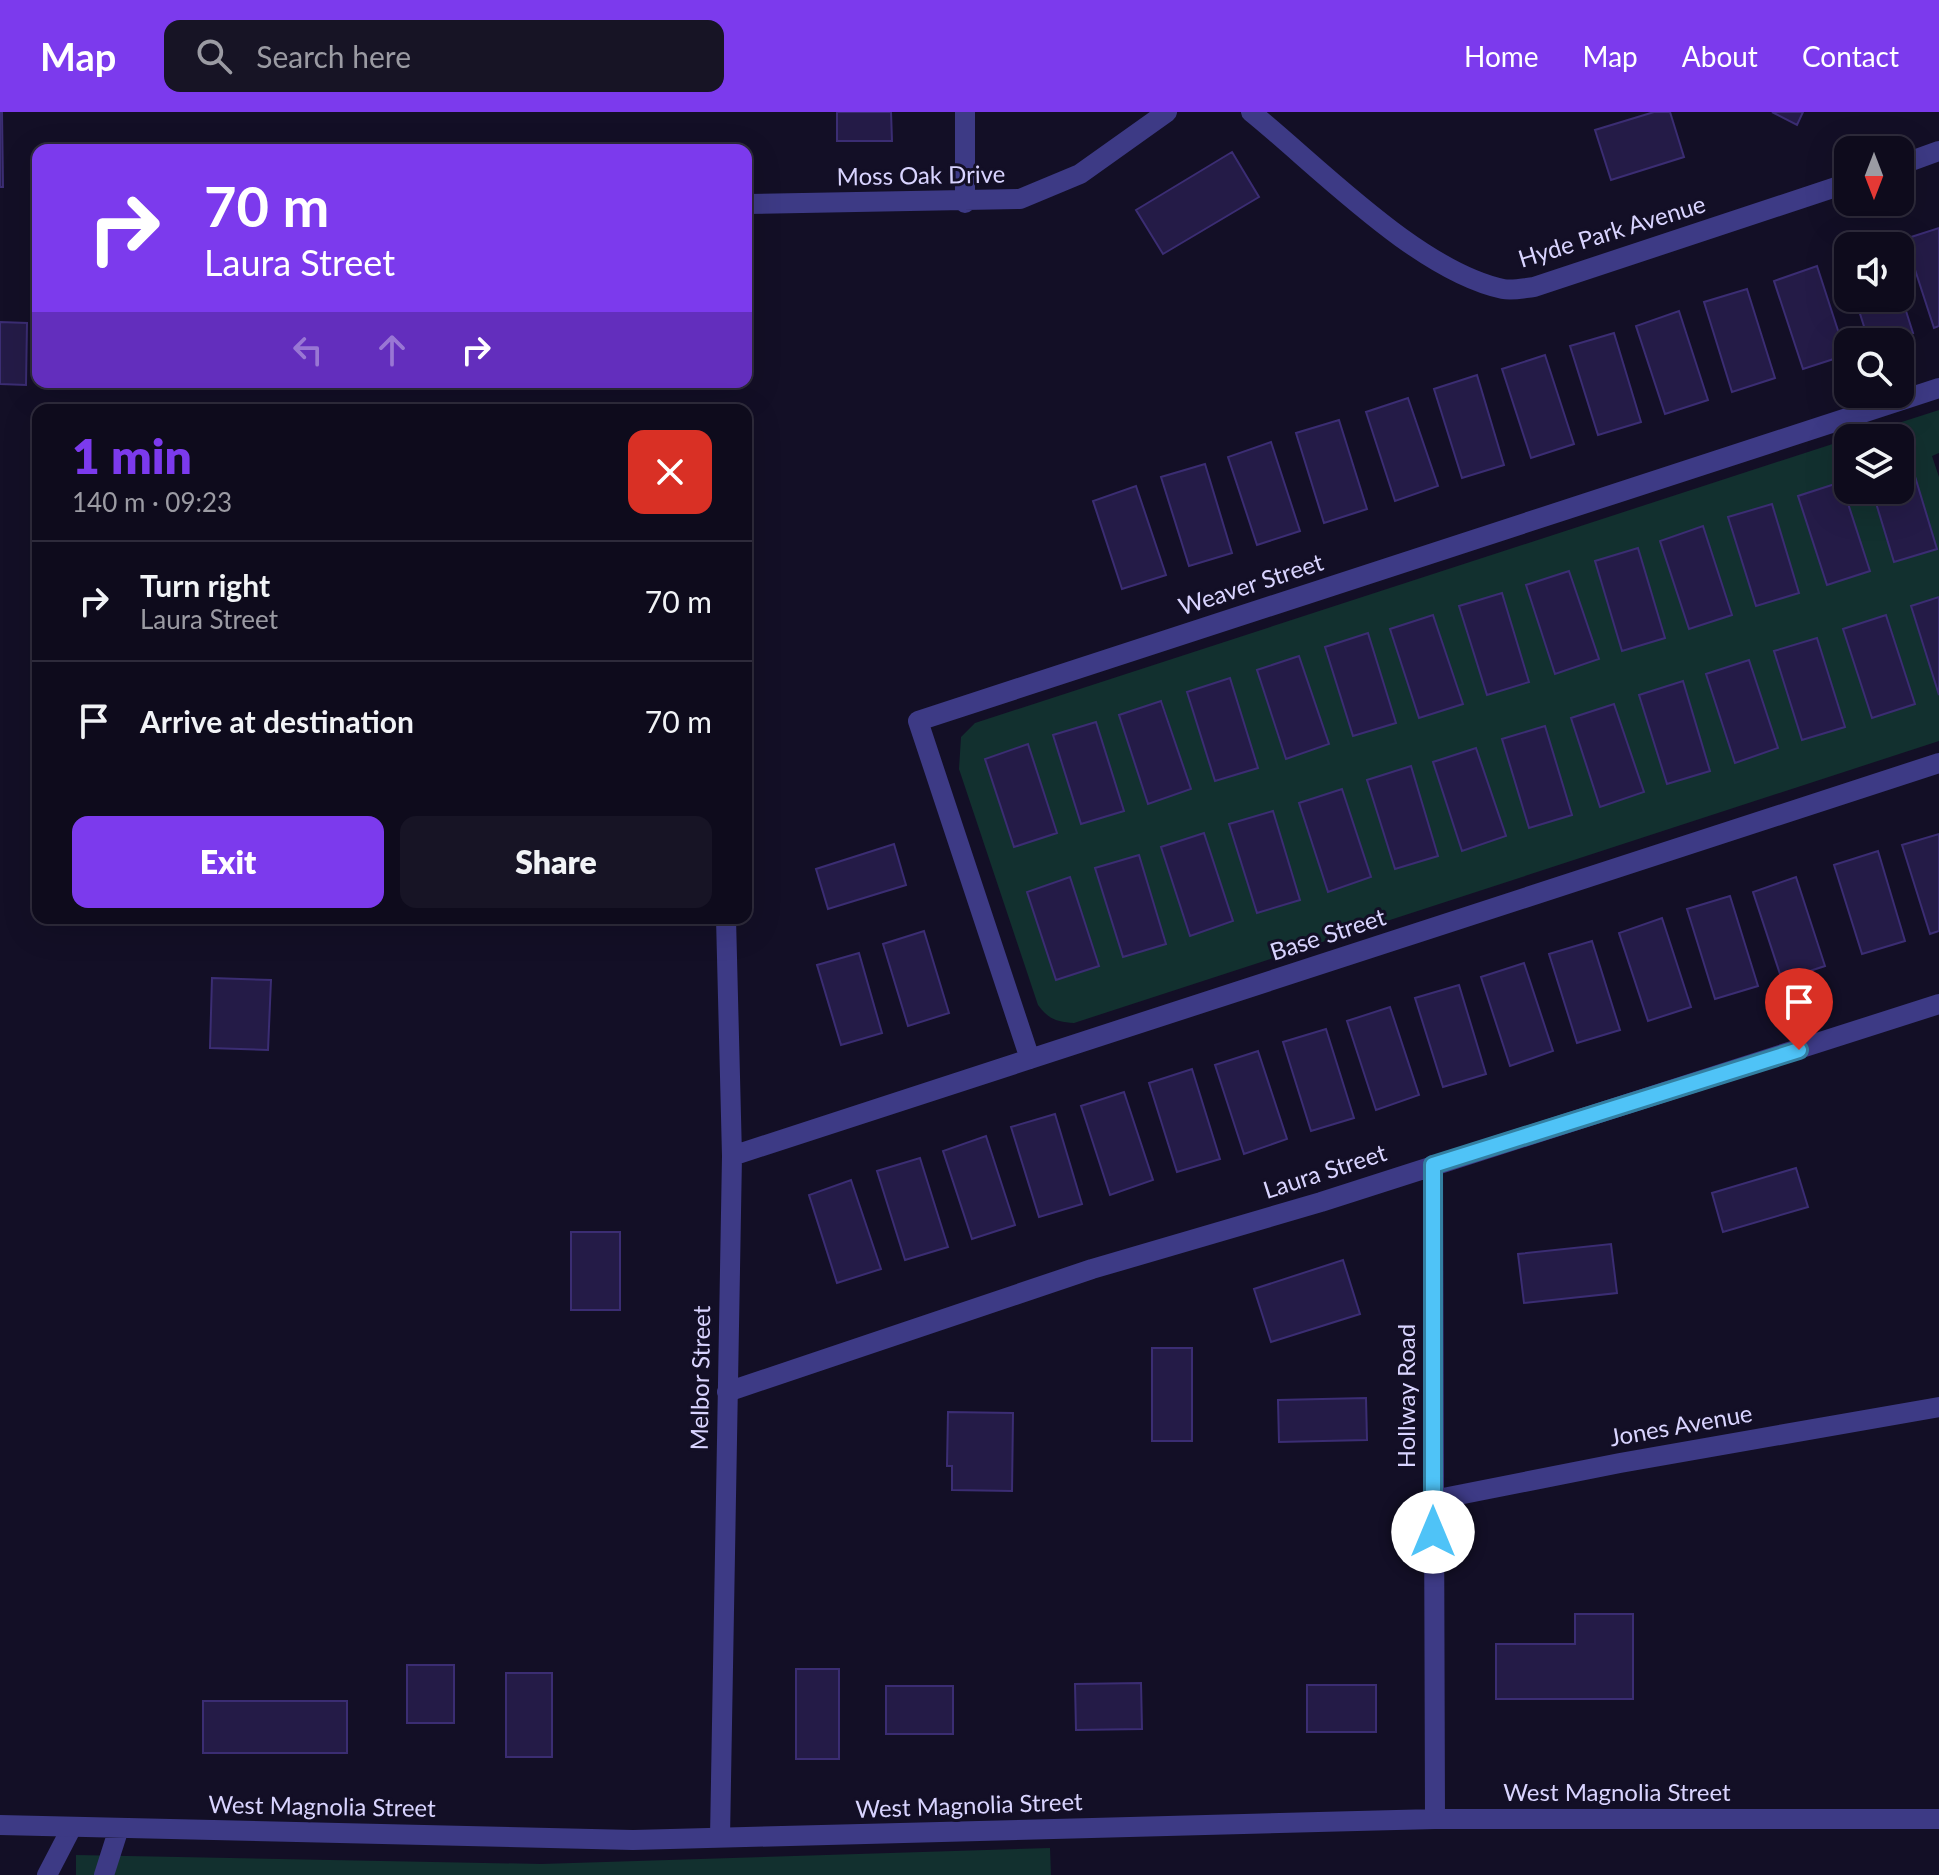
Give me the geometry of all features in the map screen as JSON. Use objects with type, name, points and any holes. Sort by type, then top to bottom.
[{"type":"street","points":[[965,112],[965,203]]},
{"type":"street","name":"Moss Oak Drive","points":[[752,204],[965,203],[1020,199],[1048,190],[1080,174],[1167,112]]},
{"type":"street","name":"Hyde Park Avenue","points":[[1251,112],[1419,250],[1479,281],[1506,290],[1534,287],[1834,188]]},
{"type":"street","points":[[1914,160],[1939,151]]},
{"type":"street","name":"Weaver Street","points":[[1030,1059],[918,721],[1939,388]]},
{"type":"street","name":"Base Street","points":[[732,1156],[1939,763]]},
{"type":"street","name":"Melbor Street","points":[[720,1838],[732,1156],[726,924]]},
{"type":"street","name":"Laura Street","points":[[727,1392],[1092,1269],[1433,1165],[1939,1004]]},
{"type":"street","name":"Hollway Road","points":[[1433,1165],[1435,1819]]},
{"type":"street","name":"Jones Avenue","points":[[1433,1500],[1620,1463],[1939,1407]]},
{"type":"street","name":"West Magnolia Street","points":[[0,1825],[617,1840],[1435,1819],[1939,1819]]},
{"type":"street","points":[[47,1875],[72,1827]]},
{"type":"street","points":[[104,1875],[119,1828]]},
{"type":"green space","points":[[1939,410],[1939,453],[1932,456],[1939,477],[1939,597],[1911,606],[1939,695],[1939,741],[1074,1023],[1053,1019],[1038,1005],[959,769],[961,737],[975,723],[1834,444],[1834,504],[1876,504],[1894,562],[1937,549],[1914,473],[1914,424],[1896,424]],"holes":[[[1772,504],[1799,593],[1756,606],[1729,517]],[[1703,527],[1732,615],[1689,629],[1660,541]],[[1638,548],[1665,638],[1622,650],[1595,562]],[[1569,571],[1598,659],[1526,585]],[[1502,593],[1529,682],[1487,695],[1459,606]],[[1433,615],[1463,703],[1391,629]],[[1886,615],[1915,703],[1873,718],[1843,630]],[[1368,634],[1395,722],[1353,736],[1325,647]],[[1817,638],[1844,726],[1802,740],[1774,651]],[[1299,656],[1329,744],[1285,758],[1257,670]],[[1748,660],[1778,748],[1735,763],[1706,674]],[[1230,679],[1257,767],[1215,780],[1187,691]],[[1683,682],[1710,770],[1668,784]],[[1162,701],[1191,789],[1147,803],[1119,715]],[[1614,704],[1643,792],[1572,718]],[[1096,722],[1123,811],[1081,824],[1053,736]],[[1544,726],[1572,815],[1530,828],[1502,739]],[[1027,744],[1057,833],[1014,847],[985,759]],[[1476,748],[1505,836],[1463,851],[1434,762]],[[1411,767],[1437,856],[1367,780]],[[1342,789],[1371,877],[1328,891],[1299,803]],[[1273,812],[1300,900],[1257,913]],[[1204,833],[1233,921],[1190,936],[1161,847]],[[1139,855],[1166,944],[1123,957],[1096,868]],[[1070,878],[1099,965],[1057,980],[1027,892]]]},
{"type":"green space","points":[[1050,1848],[1051,1875],[76,1875],[76,1855],[541,1864]]},
{"type":"building","points":[[2,112],[3,187],[0,187]]},
{"type":"building","points":[[837,112],[891,112],[892,141],[837,141]]},
{"type":"building","points":[[1654,112],[1670,112],[1684,157],[1611,180],[1595,130]]},
{"type":"building","points":[[1772,112],[1803,112],[1797,125]]},
{"type":"building","points":[[1232,152],[1259,197],[1163,254],[1136,210]]},
{"type":"building","points":[[1939,228],[1939,326],[1934,328],[1914,267],[1914,236]]},
{"type":"building","points":[[1817,266],[1837,328],[1834,328],[1834,359],[1803,369],[1774,281]]},
{"type":"building","points":[[1747,289],[1775,378],[1732,392],[1704,302]]},
{"type":"building","points":[[1679,311],[1708,400],[1665,414],[1636,326]]},
{"type":"building","points":[[1859,312],[1906,312],[1911,328],[1865,328]]},
{"type":"building","points":[[0,322],[27,323],[26,385],[0,384]]},
{"type":"building","points":[[1614,333],[1641,422],[1598,435],[1570,346]]},
{"type":"building","points":[[1545,355],[1574,444],[1531,458],[1502,369]]},
{"type":"building","points":[[1477,375],[1504,465],[1462,478],[1434,389]]},
{"type":"building","points":[[1408,398],[1438,486],[1395,501],[1366,412]]},
{"type":"building","points":[[1339,420],[1367,509],[1324,523],[1296,433]]},
{"type":"building","points":[[1271,442],[1300,531],[1257,545],[1228,457]]},
{"type":"building","points":[[1205,464],[1232,553],[1189,566],[1161,477]]},
{"type":"building","points":[[1914,473],[1937,549],[1894,562],[1876,504],[1914,504]]},
{"type":"building","points":[[1834,484],[1834,504],[1848,504],[1870,571],[1827,585],[1798,496]]},
{"type":"building","points":[[1136,486],[1166,575],[1122,589],[1093,501]]},
{"type":"building","points":[[1772,504],[1799,593],[1756,606],[1728,517]]},
{"type":"building","points":[[1703,526],[1732,615],[1689,629],[1660,541]]},
{"type":"building","points":[[1638,548],[1665,638],[1622,651],[1595,561]]},
{"type":"building","points":[[1569,571],[1599,659],[1555,674],[1526,585]]},
{"type":"building","points":[[1502,593],[1529,682],[1487,695],[1459,606]]},
{"type":"building","points":[[1939,597],[1939,695],[1911,606]]},
{"type":"building","points":[[1433,615],[1463,704],[1419,718],[1390,629]]},
{"type":"building","points":[[1886,615],[1915,704],[1872,718],[1843,629]]},
{"type":"building","points":[[1368,633],[1396,723],[1353,736],[1325,647]]},
{"type":"building","points":[[1817,638],[1845,727],[1802,740],[1774,651]]},
{"type":"building","points":[[1299,656],[1329,744],[1286,759],[1257,670]]},
{"type":"building","points":[[1749,660],[1778,748],[1735,763],[1706,674]]},
{"type":"building","points":[[1230,678],[1258,768],[1215,781],[1187,692]]},
{"type":"building","points":[[1683,681],[1710,771],[1667,784],[1639,695]]},
{"type":"building","points":[[1161,701],[1191,789],[1148,804],[1119,715]]},
{"type":"building","points":[[1614,704],[1644,792],[1600,807],[1571,718]]},
{"type":"building","points":[[1096,722],[1124,811],[1081,824],[1053,735]]},
{"type":"building","points":[[1545,726],[1572,815],[1529,828],[1502,739]]},
{"type":"building","points":[[1028,744],[1057,833],[1014,847],[985,759]]},
{"type":"building","points":[[1476,748],[1506,836],[1462,851],[1433,762]]},
{"type":"building","points":[[1411,766],[1438,856],[1395,869],[1367,780]]},
{"type":"building","points":[[1342,789],[1371,877],[1328,892],[1299,803]]},
{"type":"building","points":[[1273,811],[1300,900],[1257,913],[1229,824]]},
{"type":"building","points":[[1204,833],[1233,921],[1190,936],[1161,847]]},
{"type":"building","points":[[1939,834],[1939,931],[1930,934],[1902,845]]},
{"type":"building","points":[[894,844],[906,885],[828,909],[816,869]]},
{"type":"building","points":[[1878,851],[1905,941],[1862,954],[1834,865]]},
{"type":"building","points":[[1139,855],[1166,944],[1123,957],[1095,868]]},
{"type":"building","points":[[1070,877],[1099,966],[1056,980],[1027,892]]},
{"type":"building","points":[[1796,877],[1825,966],[1782,980],[1753,892]]},
{"type":"building","points":[[1730,896],[1758,986],[1715,999],[1687,909]]},
{"type":"building","points":[[1662,918],[1691,1007],[1648,1021],[1619,933]]},
{"type":"building","points":[[924,931],[949,1013],[908,1026],[883,944]]},
{"type":"building","points":[[1592,941],[1620,1030],[1577,1043],[1549,954]]},
{"type":"building","points":[[859,953],[882,1033],[841,1045],[817,965]]},
{"type":"building","points":[[1524,963],[1553,1051],[1510,1066],[1481,977]]},
{"type":"building","points":[[212,978],[271,980],[268,1050],[210,1048]]},
{"type":"building","points":[[1459,985],[1486,1074],[1443,1087],[1415,998]]},
{"type":"building","points":[[1390,1007],[1419,1095],[1376,1110],[1347,1021]]},
{"type":"building","points":[[1326,1029],[1354,1118],[1311,1131],[1283,1042]]},
{"type":"building","points":[[1258,1051],[1287,1139],[1244,1154],[1215,1065]]},
{"type":"building","points":[[1192,1069],[1220,1159],[1177,1172],[1149,1083]]},
{"type":"building","points":[[1124,1092],[1153,1180],[1110,1195],[1081,1106]]},
{"type":"building","points":[[1055,1114],[1082,1204],[1039,1217],[1011,1127]]},
{"type":"building","points":[[986,1136],[1015,1225],[972,1239],[943,1151]]},
{"type":"building","points":[[920,1158],[948,1247],[905,1260],[877,1171]]},
{"type":"building","points":[[1796,1168],[1808,1207],[1723,1232],[1712,1193]]},
{"type":"building","points":[[851,1180],[881,1269],[837,1283],[809,1195]]},
{"type":"building","points":[[571,1232],[620,1232],[620,1310],[571,1310]]},
{"type":"building","points":[[1611,1244],[1617,1293],[1524,1303],[1518,1254]]},
{"type":"building","points":[[1343,1260],[1360,1314],[1271,1342],[1254,1289]]},
{"type":"building","points":[[1152,1348],[1192,1348],[1192,1441],[1152,1441]]},
{"type":"building","points":[[1366,1398],[1367,1440],[1279,1442],[1278,1400]]},
{"type":"building","points":[[948,1412],[1013,1413],[1012,1491],[952,1490],[952,1466],[947,1466]]},
{"type":"building","points":[[1575,1614],[1633,1614],[1633,1699],[1496,1699],[1496,1644],[1575,1644]]},
{"type":"building","points":[[407,1665],[454,1665],[454,1723],[407,1723]]},
{"type":"building","points":[[796,1669],[839,1669],[839,1759],[796,1759]]},
{"type":"building","points":[[506,1673],[552,1673],[552,1757],[506,1757]]},
{"type":"building","points":[[1141,1683],[1142,1729],[1076,1730],[1075,1684]]},
{"type":"building","points":[[1307,1685],[1376,1685],[1376,1732],[1307,1732]]},
{"type":"building","points":[[886,1686],[953,1686],[953,1734],[886,1734]]},
{"type":"building","points":[[203,1701],[347,1701],[347,1753],[203,1753]]},
{"type":"route","points":[[1433,1532],[1433,1165],[1799,1050]]}]
